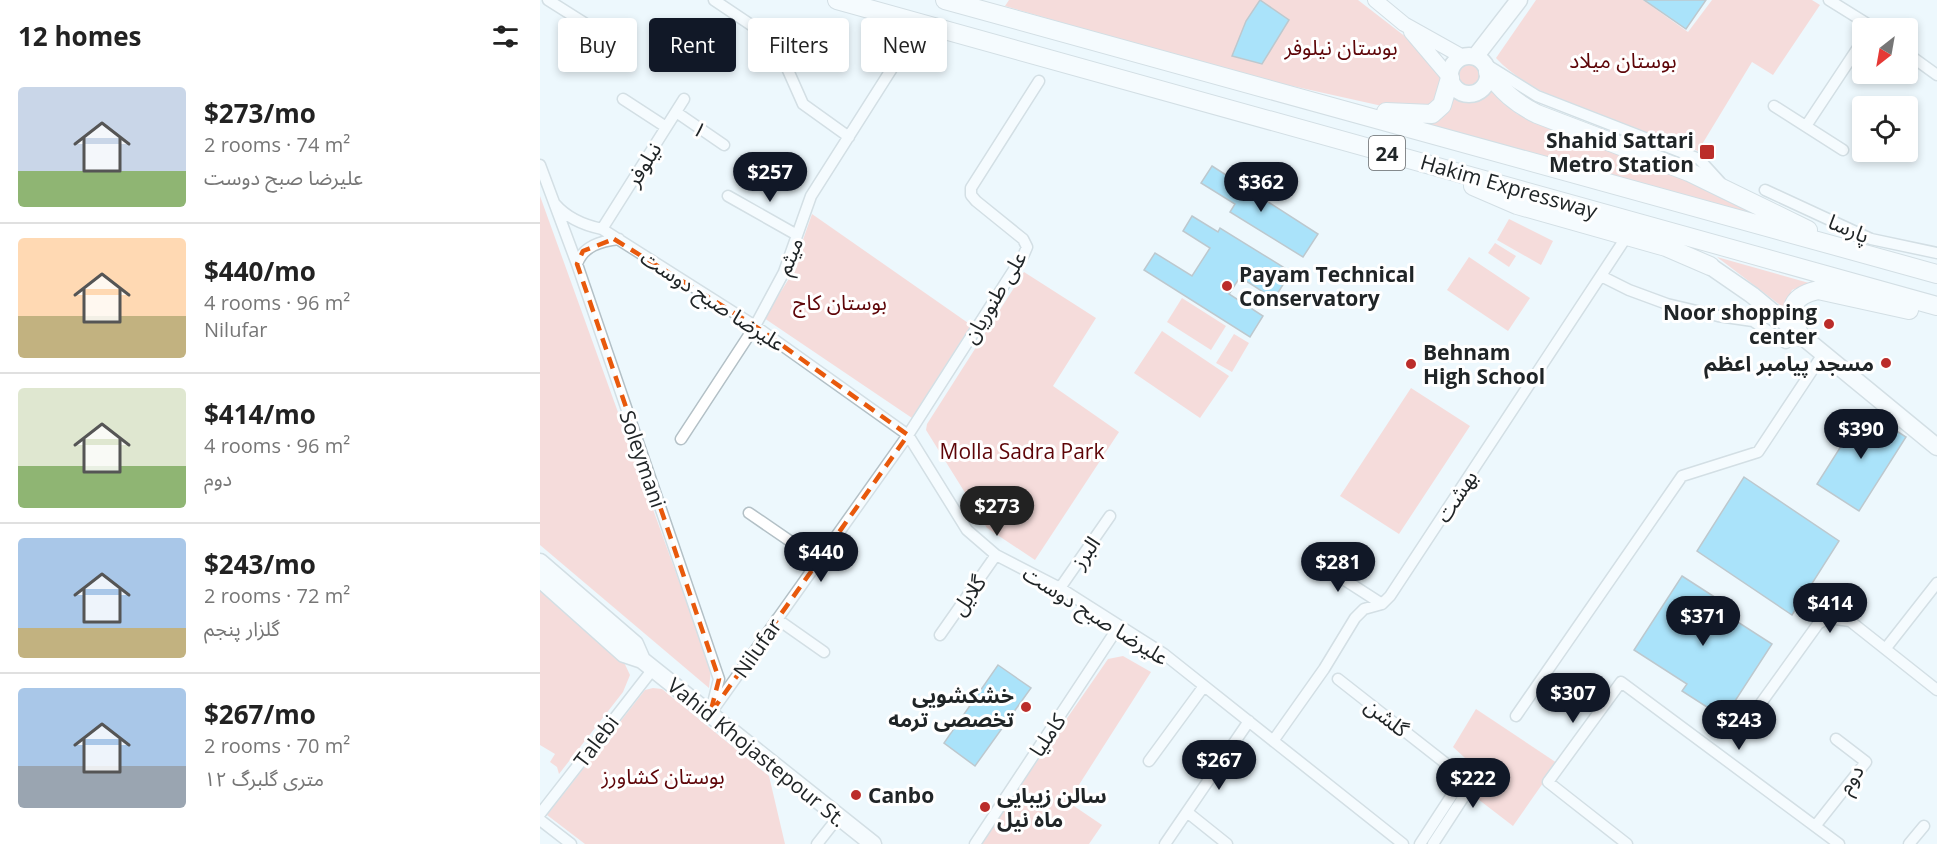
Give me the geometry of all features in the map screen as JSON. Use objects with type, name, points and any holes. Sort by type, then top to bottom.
[{"type":"highway","name":"Hakim Expressway","points":[[837,0],[1937,307]]},
{"type":"highway","name":"Hakim Expressway","points":[[945,0],[1937,274]]},
{"type":"highway","points":[[1477,62],[1504,93],[1527,109],[1689,172],[1856,252]]},
{"type":"highway","points":[[1342,108],[1423,116],[1432,114],[1442,105],[1450,78]]},
{"type":"highway","points":[[1414,160],[1517,205],[1666,247],[1710,266]]},
{"type":"highway","points":[[1793,340],[1792,306],[1798,298],[1818,290],[1910,310],[1937,307]]},
{"type":"main road","points":[[1477,62],[1484,87],[1469,94],[1459,91],[1450,78],[1453,65],[1477,62],[1493,49],[1507,18],[1519,0]]},
{"type":"main road","points":[[1710,266],[1752,295],[1793,340],[1823,354],[1937,447]]},
{"type":"main road","name":"Vahid Khojastepour St.","points":[[540,562],[635,644],[647,664]]},
{"type":"main road","name":"Vahid Khojastepour St.","points":[[540,579],[624,654],[647,664],[873,844]]},
{"type":"street","points":[[548,0],[576,18]]},
{"type":"street","points":[[714,0],[778,45],[803,104],[849,137]]},
{"type":"street","points":[[1375,0],[1404,24],[1450,78]]},
{"type":"street","points":[[1829,0],[1857,18]]},
{"type":"street","points":[[1404,24],[1477,62]]},
{"type":"street","points":[[1806,126],[1852,57]]},
{"type":"street","points":[[1918,61],[1937,75]]},
{"type":"street","name":"میثم","points":[[681,440],[754,326],[784,272],[811,196],[890,72]]},
{"type":"street","name":"علی طنوریان","points":[[908,435],[1027,247],[1023,239],[976,201],[971,195],[970,188],[1039,81]]},
{"type":"street","points":[[623,99],[666,127]]},
{"type":"street","name":"نیلوفر","points":[[602,229],[684,99]]},
{"type":"street","points":[[1774,106],[1843,150]]},
{"type":"street","name":"۱","points":[[676,112],[724,145]]},
{"type":"street","name":"Soleymani","points":[[540,165],[577,264],[719,679],[710,714]]},
{"type":"street","name":"پارسا","points":[[1765,190],[1871,239],[1937,254]]},
{"type":"street","points":[[728,196],[797,235]]},
{"type":"street","name":"علیرضا صبح دوست","points":[[555,204],[563,213],[576,221],[602,229],[619,239],[754,326],[908,435],[967,530],[996,555],[1060,588],[1164,654],[1403,844]]},
{"type":"street","name":"بهشت","points":[[1273,741],[1324,669],[1355,618],[1364,609],[1382,604],[1627,236]]},
{"type":"street","points":[[577,264],[583,251],[597,244],[619,239]]},
{"type":"street","points":[[1601,276],[1629,290],[1667,304],[1718,316],[1753,321],[1793,340]]},
{"type":"street","points":[[1516,716],[1682,476],[1758,452],[1823,354]]},
{"type":"street","name":"Nilufar","points":[[710,714],[908,435]]},
{"type":"street","points":[[749,513],[819,561]]},
{"type":"street","name":"البرز","points":[[1060,588],[1110,516]]},
{"type":"street","name":"گلایل","points":[[940,635],[996,555]]},
{"type":"street","points":[[1309,557],[1382,604]]},
{"type":"street","points":[[1886,648],[1937,583]]},
{"type":"street","points":[[1746,724],[1818,624],[1828,618],[1850,621],[1937,690]]},
{"type":"street","points":[[777,619],[824,652]]},
{"type":"street","name":"کاملیا","points":[[975,844],[1119,626]]},
{"type":"street","name":"Talebi","points":[[540,814],[647,664]]},
{"type":"street","name":"گلشن","points":[[1338,679],[1463,778]]},
{"type":"street","points":[[1627,844],[1548,782],[1621,682],[1839,844]]},
{"type":"street","points":[[1149,761],[1204,686]]},
{"type":"street","points":[[1165,844],[1249,721]]},
{"type":"street","name":"دوم","points":[[1816,825],[1866,762],[1836,739]]},
{"type":"street","points":[[1420,844],[1463,778],[1472,784],[1433,844]]},
{"type":"street","points":[[1187,812],[1227,844]]},
{"type":"street","points":[[540,820],[571,844]]},
{"type":"street","points":[[817,844],[832,825]]},
{"type":"street","points":[[1910,844],[1924,826]]},
{"type":"highlighted area","points":[[614,239],[755,326],[908,435],[710,714],[719,679],[577,264],[583,251]]},
{"type":"green space","name":"بوستان نیلوفر","points":[[1009,0],[1358,0],[1411,41],[1436,68],[1442,80],[1440,100],[1418,114],[1243,75],[1005,6]]},
{"type":"green space","name":"بوستان میلاد","points":[[1536,0],[1643,0],[1688,32],[1712,0],[1812,0],[1820,5],[1773,75],[1752,62],[1698,151],[1563,102],[1514,74],[1496,58]]},
{"type":"green space","points":[[1469,60],[1480,64],[1484,75],[1480,86],[1469,90],[1458,86],[1454,75],[1458,64]]},
{"type":"green space","points":[[1492,83],[1499,98],[1517,114],[1688,180],[1792,227],[1419,123],[1450,89],[1461,96],[1473,97],[1483,93]]},
{"type":"green space","points":[[540,196],[711,670],[709,688],[540,545]]},
{"type":"green space","name":"بوستان کاج","points":[[812,214],[971,325],[912,418],[764,318],[790,277]]},
{"type":"green space","points":[[1509,219],[1553,241],[1541,265],[1497,240]]},
{"type":"green space","points":[[1495,243],[1516,256],[1509,267],[1488,253]]},
{"type":"green space","points":[[1469,257],[1530,298],[1508,331],[1447,290]]},
{"type":"green space","points":[[1717,257],[1809,283],[1792,290],[1784,308]]},
{"type":"green space","name":"Molla Sadra Park","points":[[1024,272],[1096,318],[1053,386],[1119,432],[1035,560],[987,528],[926,430],[927,424]]},
{"type":"green space","points":[[1182,298],[1226,326],[1211,350],[1167,322]]},
{"type":"green space","points":[[1162,331],[1229,376],[1200,418],[1134,373]]},
{"type":"green space","points":[[1234,334],[1249,343],[1232,372],[1216,363]]},
{"type":"green space","points":[[1411,388],[1470,426],[1399,534],[1340,496]]},
{"type":"green space","points":[[540,587],[622,658],[630,675],[623,692],[559,774],[557,767],[550,762],[555,754],[540,745]]},
{"type":"green space","points":[[1123,656],[1151,672],[1068,802],[1102,825],[1089,844],[980,844],[1108,659]]},
{"type":"green space","name":"بوستان کشاورز","points":[[662,689],[769,776],[785,844],[585,844],[547,815],[645,690]]},
{"type":"green space","points":[[1476,709],[1557,763],[1513,826],[1474,796],[1476,768],[1453,747]]},
{"type":"building","points":[[1260,0],[1289,20],[1262,64],[1232,56],[1246,21]]},
{"type":"building","points":[[1644,0],[1706,0],[1686,29]]},
{"type":"building","points":[[1212,166],[1318,234],[1303,257],[1230,212],[1235,204],[1201,183]]},
{"type":"building","points":[[1192,216],[1218,232],[1220,228],[1291,272],[1274,299],[1240,277],[1229,294],[1263,316],[1250,337],[1144,270],[1155,253],[1192,276],[1210,248],[1183,231]]},
{"type":"building","points":[[1864,410],[1906,437],[1859,511],[1817,484]]},
{"type":"building","points":[[1744,477],[1839,541],[1792,615],[1697,551]]},
{"type":"building","points":[[1682,576],[1724,603],[1719,610],[1772,644],[1724,718],[1682,691],[1687,684],[1634,650]]},
{"type":"building","points":[[998,665],[1031,688],[975,766],[944,743]]},
{"type":"place","name":"Shahid Sattari Metro Station","points":[[1707,152]]},
{"type":"place","name":"Payam Technical Conservatory","points":[[1227,286]]},
{"type":"place","name":"Noor shopping center","points":[[1829,324]]},
{"type":"place","name":"مسجد پیامبر اعظم","points":[[1886,363]]},
{"type":"place","name":"Behnam High School","points":[[1411,364]]},
{"type":"place","name":"خشکشویی تخصصی ترمه","points":[[1026,707]]},
{"type":"place","name":"Canbo","points":[[856,795]]},
{"type":"place","name":"سالن زیبایی ماه نیل","points":[[985,807]]}]
